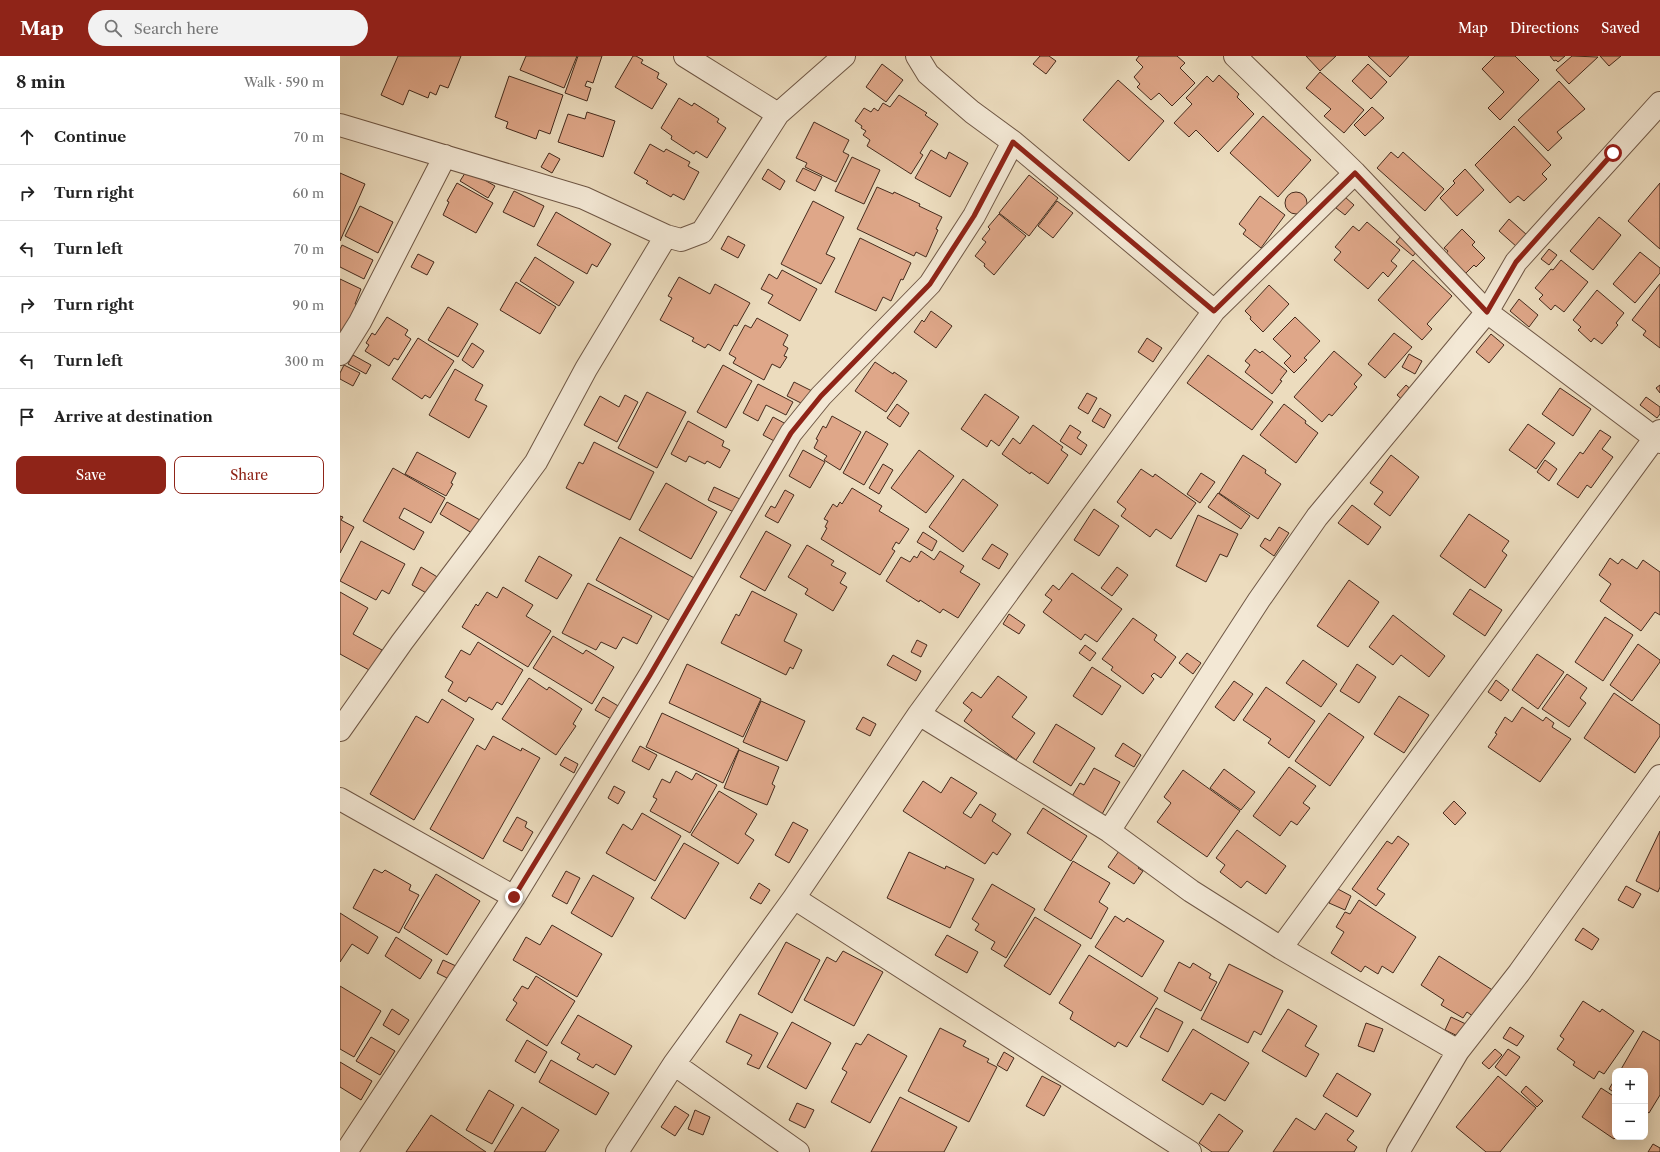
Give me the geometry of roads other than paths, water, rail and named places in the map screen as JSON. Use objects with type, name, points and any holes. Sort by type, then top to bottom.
[{"type":"street","points":[[686,56],[778,114]]},
{"type":"street","points":[[340,125],[584,198],[666,236],[681,240],[702,232],[778,114],[844,56]]},
{"type":"street","points":[[916,56],[928,74],[972,112],[1013,142],[1214,311]]},
{"type":"street","points":[[1235,56],[1355,173],[1487,312],[1658,437],[1281,948]]},
{"type":"street","points":[[1109,831],[1259,600],[1317,517],[1487,312],[1516,262],[1660,103]]},
{"type":"street","points":[[346,1152],[514,897],[650,675],[791,433],[821,396],[930,284],[974,216],[1013,142]]},
{"type":"street","points":[[340,354],[360,322],[445,156]]},
{"type":"street","points":[[617,1152],[674,1064],[794,898],[918,714],[1214,311],[1355,173]]},
{"type":"street","points":[[340,730],[402,642],[536,462],[586,369],[666,236]]},
{"type":"street","points":[[918,714],[1109,831],[1191,891],[1281,948],[1458,1050]]},
{"type":"street","points":[[1398,1152],[1458,1050],[1519,973],[1660,776]]},
{"type":"street","points":[[340,799],[514,897]]},
{"type":"street","points":[[794,898],[1190,1152]]},
{"type":"street","points":[[674,1064],[798,1152]]}]
